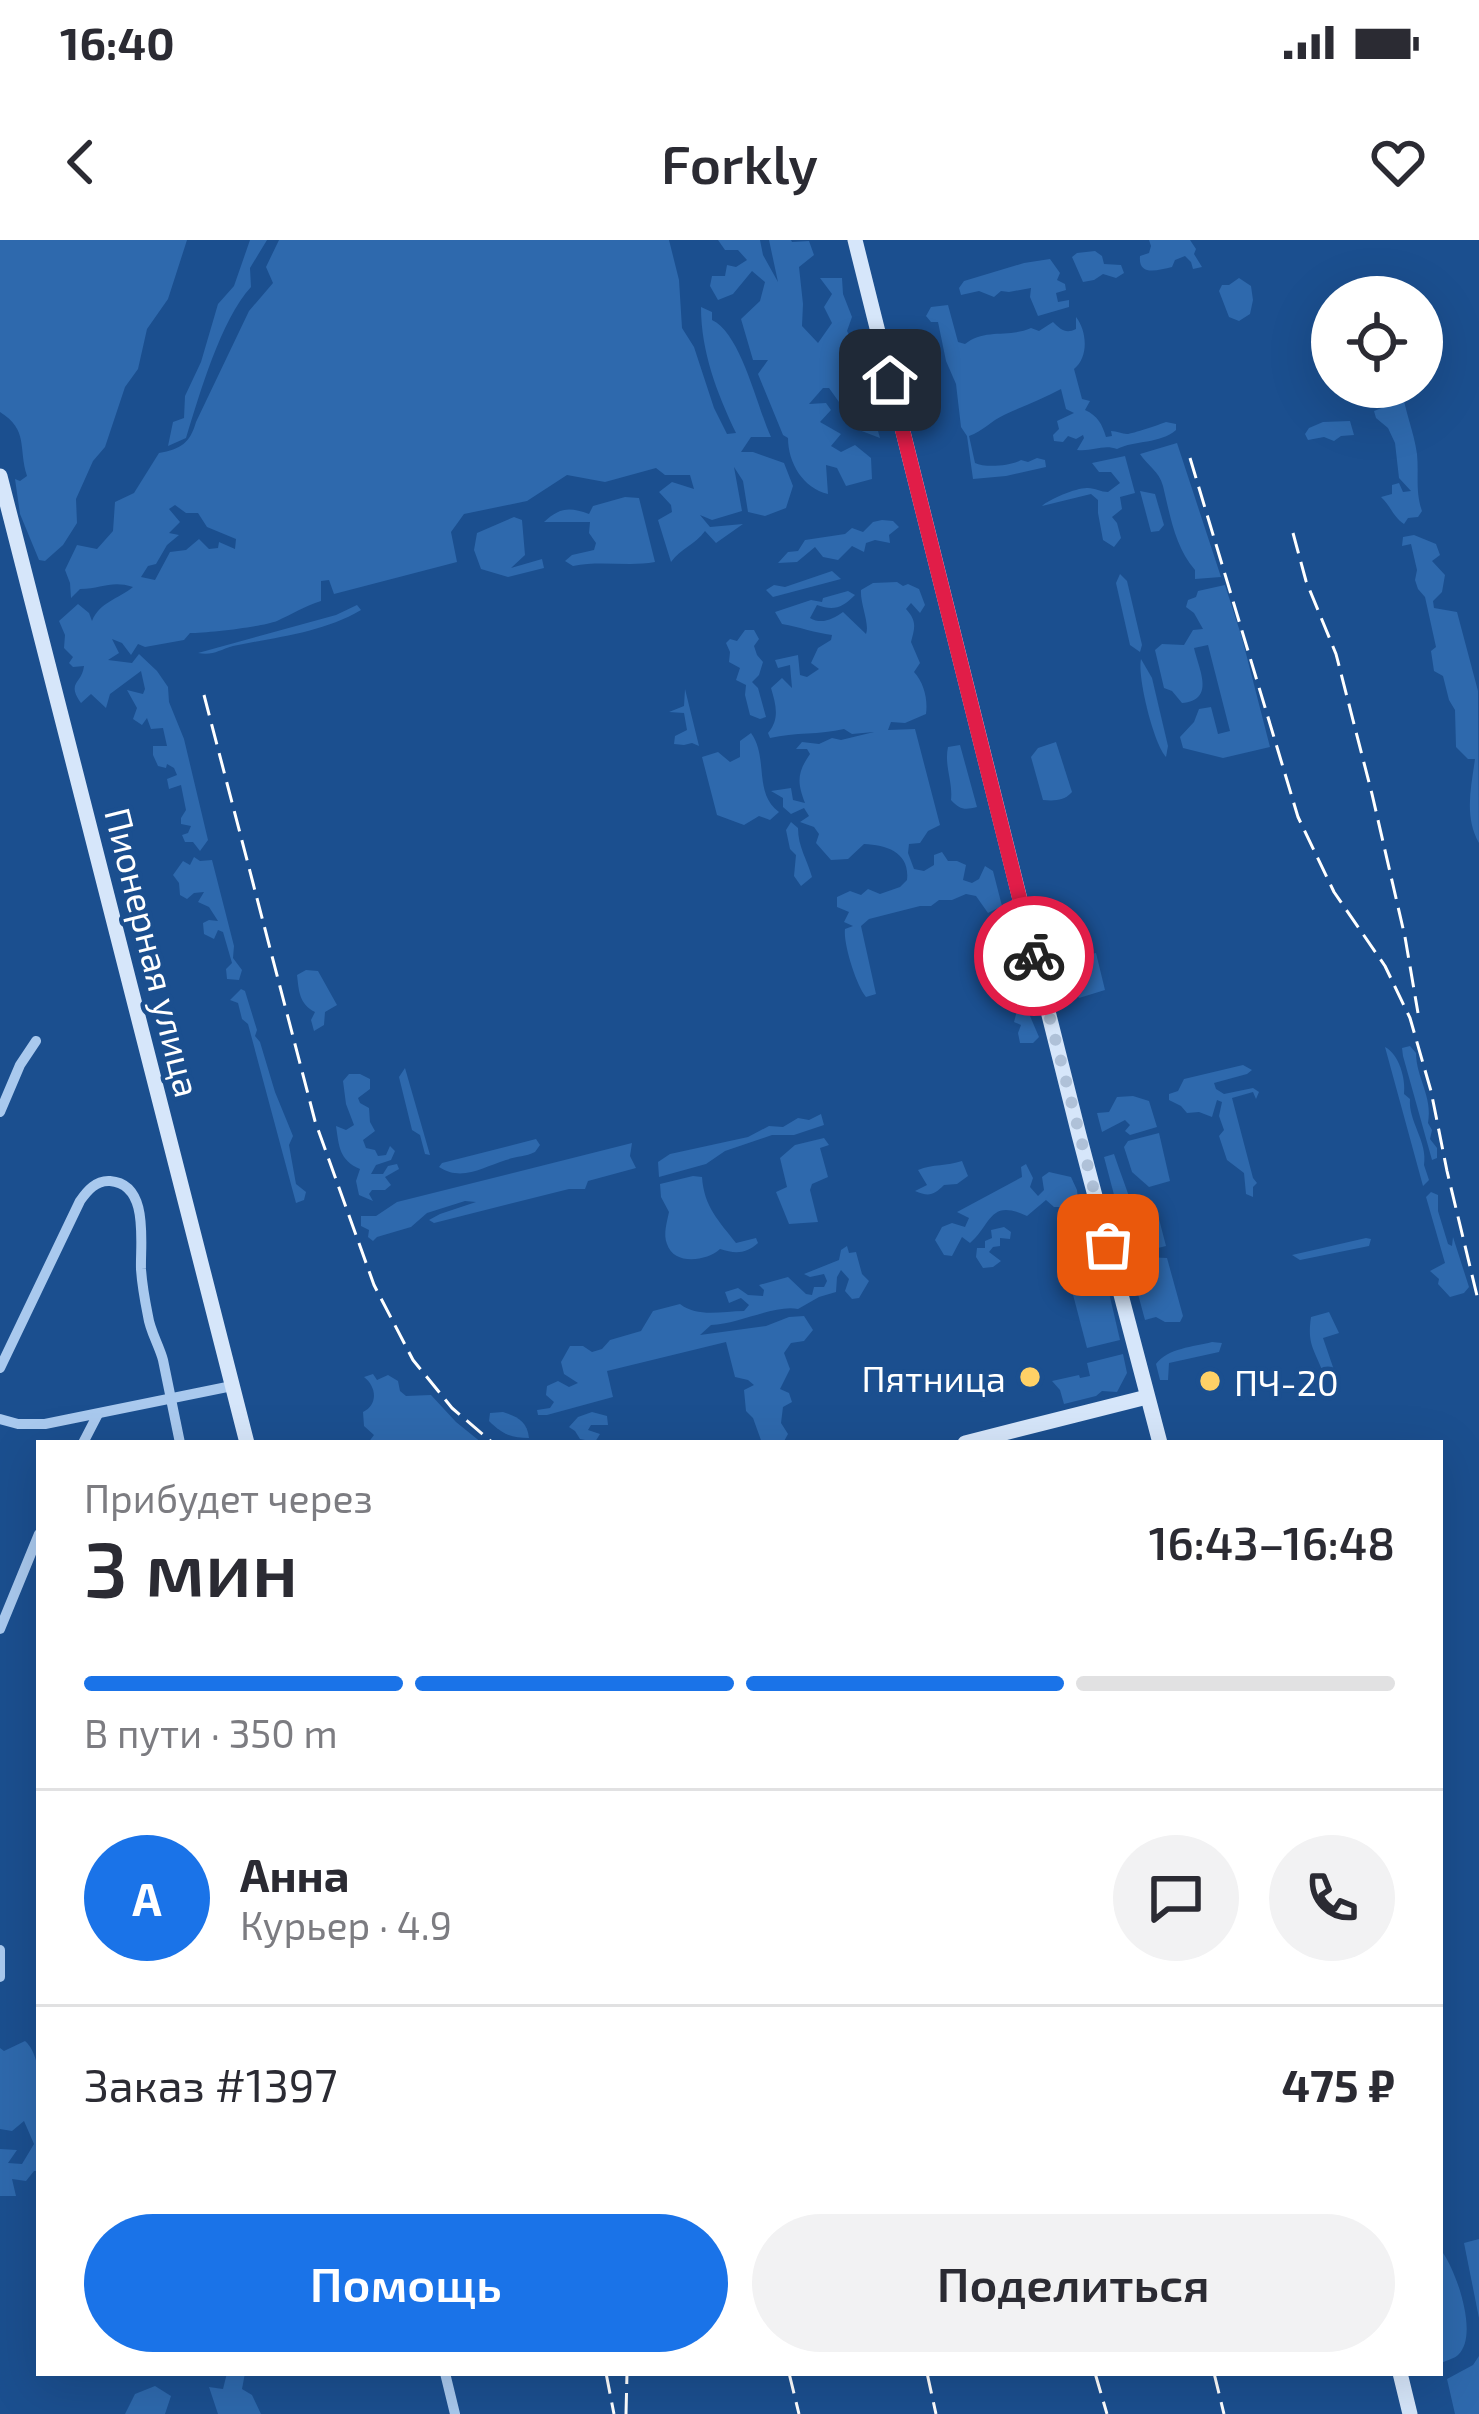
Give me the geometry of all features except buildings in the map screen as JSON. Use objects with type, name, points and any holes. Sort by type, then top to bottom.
[{"type":"main road","points":[[855,240],[1078,1135],[1159,1440]]},
{"type":"main road","name":"Пионерная улица","points":[[0,476],[246,1440]]},
{"type":"main road","points":[[976,1440],[1147,1397]]},
{"type":"main road","points":[[1401,2376],[1410,2414]]},
{"type":"street","points":[[0,1112],[36,1041]]},
{"type":"street","points":[[0,1368],[80,1201],[98,1183],[121,1184],[142,1217],[141,1270],[148,1321],[161,1354],[179,1440]]},
{"type":"street","points":[[0,1419],[45,1424],[232,1386]]},
{"type":"street","points":[[85,1440],[98,1414]]},
{"type":"street","points":[[0,1629],[36,1541]]},
{"type":"street","points":[[0,1950],[0,1977]]},
{"type":"street","points":[[446,2376],[455,2414]]},
{"type":"shaded area","points":[[0,240],[187,240],[168,299],[147,329],[138,369],[125,387],[105,447],[93,461],[76,499],[77,523],[45,561],[39,560],[20,514],[15,479],[27,476],[19,433],[0,412]]},
{"type":"shaded area","points":[[250,240],[267,240],[250,268],[251,287],[221,338],[186,438],[168,446],[173,422],[184,418],[185,396],[218,304],[234,286]]},
{"type":"shaded area","points":[[279,240],[669,240],[679,280],[682,328],[694,347],[727,434],[736,433],[711,372],[701,307],[712,312],[712,320],[740,355],[771,437],[751,437],[741,452],[784,463],[793,486],[786,508],[765,516],[748,512],[743,481],[734,467],[742,511],[712,520],[700,515],[710,527],[743,524],[716,543],[705,531],[671,562],[658,520],[672,512],[671,505],[659,492],[672,482],[694,489],[690,475],[665,475],[656,468],[605,482],[567,475],[527,501],[464,514],[451,532],[457,562],[334,594],[329,580],[321,581],[321,601],[277,621],[190,633],[184,640],[145,647],[138,644],[131,655],[112,639],[119,653],[108,660],[132,663],[139,654],[168,687],[208,840],[200,851],[182,835],[191,826],[181,824],[186,810],[181,785],[169,789],[167,779],[177,775],[174,768],[158,766],[153,755],[153,746],[167,746],[163,728],[151,729],[147,718],[142,725],[133,719],[137,708],[127,690],[143,694],[141,671],[110,694],[106,708],[91,694],[81,703],[75,687],[84,666],[69,663],[73,657],[64,648],[59,621],[78,604],[92,621],[105,605],[133,587],[80,589],[71,598],[65,570],[77,545],[97,549],[113,531],[115,502],[134,493],[159,453],[179,447],[191,435],[249,311],[273,283],[266,267]],"holes":[[[175,505],[186,513],[198,513],[207,527],[236,539],[235,549],[219,542],[218,548],[209,549],[199,539],[186,550],[170,552],[155,580],[141,577],[179,535],[169,533],[180,522],[169,509]]]},
{"type":"shaded area","points":[[718,240],[760,240],[778,282],[769,240],[809,241],[814,255],[799,267],[802,326],[818,343],[832,323],[824,307],[832,294],[820,278],[842,278],[852,317],[847,331],[857,362],[866,373],[857,390],[872,410],[880,438],[859,430],[829,388],[823,388],[809,404],[826,403],[831,410],[820,422],[841,434],[831,446],[841,452],[855,445],[871,458],[872,479],[846,486],[837,468],[826,465],[828,494],[799,473],[758,374],[768,360],[753,360],[741,319],[760,301],[765,282],[752,271],[733,294],[718,300],[710,286],[712,276],[725,276],[727,265],[736,267],[747,260],[738,250],[725,250]]},
{"type":"shaded area","points":[[1149,240],[1190,240],[1202,267],[1193,269],[1185,256],[1172,267],[1146,270],[1140,256],[1149,253]]},
{"type":"shaded area","points":[[1095,251],[1104,264],[1121,265],[1124,273],[1083,282],[1072,257]]},
{"type":"shaded area","points":[[1050,259],[1060,273],[1057,280],[1065,284],[1066,290],[1056,293],[1058,302],[1069,300],[1069,307],[1038,316],[1031,288],[1001,291],[994,297],[979,291],[961,295],[964,281]]},
{"type":"shaded area","points":[[1239,278],[1251,286],[1253,300],[1250,314],[1239,321],[1229,317],[1219,291]]},
{"type":"shaded area","points":[[948,305],[958,342],[965,344],[988,335],[1031,328],[1039,331],[1053,322],[1072,330],[1076,317],[1085,344],[1074,369],[1082,399],[1090,401],[1085,410],[1099,421],[1106,437],[1112,436],[1111,431],[1130,434],[1166,422],[1176,424],[1176,430],[1163,438],[1117,449],[1077,450],[1083,435],[1054,441],[1057,421],[1074,413],[1066,409],[1061,389],[969,436],[975,463],[998,466],[1037,458],[1045,460],[1046,467],[973,479],[956,384],[938,322],[926,316],[931,307]]},
{"type":"shaded area","points":[[1406,408],[1417,454],[1422,511],[1404,524],[1381,497],[1392,494],[1392,485],[1399,483],[1403,492],[1411,491],[1399,478],[1395,443],[1374,411]]},
{"type":"shaded area","points":[[1350,421],[1354,435],[1334,441],[1324,437],[1308,440],[1305,434],[1323,422]]},
{"type":"shaded area","points":[[1177,443],[1221,577],[1195,579],[1174,530],[1161,481],[1140,454]]},
{"type":"shaded area","points":[[1125,456],[1135,493],[1120,497],[1122,509],[1112,517],[1121,538],[1114,547],[1103,540],[1098,500],[1091,494],[1042,506],[1078,489],[1108,492],[1120,483],[1111,472],[1099,472],[1092,463]]},
{"type":"shaded area","points":[[1140,491],[1155,494],[1164,525],[1159,531],[1151,532]]},
{"type":"shaded area","points":[[639,498],[655,562],[573,566],[565,561],[594,550],[590,522],[544,522],[560,511],[589,514],[593,506]]},
{"type":"shaded area","points":[[514,517],[522,520],[525,555],[511,568],[542,559],[544,568],[508,577],[481,569],[474,550],[477,533]]},
{"type":"shaded area","points":[[882,520],[899,527],[889,535],[890,543],[866,543],[864,552],[852,546],[838,560],[823,557],[815,547],[797,562],[778,563],[788,552],[798,551],[805,540],[845,534],[852,528],[863,532]]},
{"type":"shaded area","points":[[1414,535],[1436,544],[1440,555],[1432,561],[1445,575],[1434,608],[1457,612],[1478,691],[1479,843],[1470,813],[1475,759],[1468,759],[1456,747],[1455,710],[1443,676],[1434,671],[1431,651],[1436,647],[1425,597],[1415,580],[1411,544],[1402,546],[1403,537]]},
{"type":"shaded area","points":[[832,571],[841,579],[773,597],[766,590],[774,585],[785,587]]},
{"type":"shaded area","points":[[1120,574],[1127,581],[1140,652],[1130,645],[1116,583]]},
{"type":"shaded area","points":[[897,582],[919,589],[925,605],[920,613],[911,603],[906,609],[913,621],[911,642],[920,663],[914,672],[923,686],[926,714],[905,723],[891,722],[888,730],[915,729],[940,825],[920,843],[909,844],[908,853],[914,869],[924,871],[934,865],[934,855],[942,852],[948,861],[966,865],[963,880],[972,883],[985,866],[993,871],[1002,906],[988,913],[976,896],[966,894],[869,919],[861,926],[876,994],[866,997],[846,944],[845,929],[853,926],[844,922],[849,912],[837,907],[837,897],[850,891],[861,895],[868,889],[880,894],[900,887],[907,880],[907,871],[896,852],[873,845],[864,844],[848,859],[831,860],[816,843],[819,834],[814,827],[800,822],[809,816],[804,808],[791,814],[783,807],[783,798],[771,791],[791,788],[793,800],[805,803],[800,778],[810,754],[807,749],[796,749],[802,742],[819,744],[874,732],[852,734],[844,729],[770,738],[776,712],[771,688],[782,678],[792,688],[790,665],[778,668],[775,660],[798,655],[800,675],[807,677],[819,669],[811,663],[832,635],[782,624],[775,612],[848,591],[855,595],[846,603],[833,608],[817,605],[810,618],[823,621],[843,612],[866,634],[861,590],[873,583]]},
{"type":"shaded area","points":[[1225,585],[1270,747],[1223,758],[1183,748],[1180,737],[1199,709],[1211,707],[1218,734],[1230,731],[1208,645],[1194,648],[1202,690],[1192,701],[1182,703],[1164,688],[1155,650],[1162,644],[1184,645],[1193,630],[1203,629],[1186,607],[1188,600],[1198,591]]},
{"type":"shaded area","points":[[357,605],[361,610],[315,629],[198,653],[336,615]]},
{"type":"shaded area","points":[[745,630],[754,630],[759,639],[754,646],[763,662],[752,682],[766,717],[760,719],[750,715],[746,685],[736,680],[740,668],[729,662],[726,643],[737,641]]},
{"type":"shaded area","points":[[1141,659],[1152,678],[1168,746],[1166,757],[1148,710]]},
{"type":"shaded area","points":[[685,689],[699,746],[674,744],[675,736],[687,730],[684,713],[669,712],[684,706]]},
{"type":"shaded area","points":[[751,733],[766,795],[779,812],[770,820],[759,816],[744,825],[717,815],[702,757],[718,752],[730,762],[740,757],[740,741]]},
{"type":"shaded area","points":[[1056,742],[1072,792],[1059,800],[1043,800],[1031,757],[1038,748]]},
{"type":"shaded area","points":[[960,745],[977,807],[963,808],[951,800],[948,747]]},
{"type":"shaded area","points":[[791,822],[798,828],[812,877],[801,886],[794,876],[796,855],[786,830]]},
{"type":"shaded area","points":[[194,857],[212,860],[233,958],[242,970],[239,980],[227,979],[226,969],[232,963],[223,932],[218,930],[214,939],[204,934],[203,923],[218,921],[209,907],[198,902],[204,892],[187,899],[180,895],[173,875],[183,861],[190,865]]},
{"type":"shaded area","points":[[1009,919],[1014,939],[1004,947],[1014,951],[1016,959],[1002,964],[995,933],[1000,921]]},
{"type":"shaded area","points":[[1096,953],[1105,990],[1079,998],[1072,988],[1076,986],[1069,959]]},
{"type":"shaded area","points":[[318,971],[337,1005],[325,1012],[324,1025],[314,1031],[315,1012],[303,1001],[298,986],[297,975]]},
{"type":"shaded area","points":[[241,989],[293,1136],[289,1145],[296,1184],[306,1192],[304,1200],[296,1203],[248,1024],[238,1003],[230,1000]]},
{"type":"shaded area","points":[[1030,1001],[1030,1016],[1039,1037],[1033,1043],[1020,1043],[1021,1025],[1014,1022],[1019,1003]]},
{"type":"shaded area","points":[[1410,1046],[1426,1096],[1430,1139],[1437,1148],[1437,1158],[1432,1160],[1403,1056],[1402,1048]]},
{"type":"shaded area","points":[[1385,1047],[1398,1061],[1404,1094],[1410,1099],[1429,1180],[1423,1186]]},
{"type":"shaded area","points":[[1243,1065],[1252,1070],[1214,1083],[1224,1094],[1253,1088],[1259,1092],[1256,1099],[1253,1092],[1232,1098],[1257,1183],[1253,1197],[1246,1194],[1244,1173],[1227,1160],[1219,1136],[1224,1130],[1219,1116],[1222,1102],[1217,1100],[1212,1117],[1187,1113],[1169,1100],[1184,1079]]},
{"type":"shaded area","points":[[405,1068],[430,1155],[412,1130],[399,1077]]},
{"type":"shaded area","points":[[349,1074],[370,1079],[370,1089],[358,1098],[369,1108],[375,1131],[363,1140],[366,1148],[378,1156],[386,1155],[390,1146],[395,1151],[391,1160],[376,1165],[371,1174],[383,1174],[388,1166],[397,1164],[399,1169],[385,1177],[391,1185],[385,1190],[372,1190],[373,1201],[359,1195],[360,1169],[344,1157],[338,1140],[336,1126],[346,1130],[354,1125],[343,1081]]},
{"type":"shaded area","points":[[1117,1097],[1149,1101],[1157,1127],[1130,1135],[1125,1120],[1102,1132],[1097,1113],[1109,1112]]},
{"type":"shaded area","points":[[821,1114],[824,1125],[794,1135],[772,1135],[725,1151],[706,1164],[659,1177],[658,1162],[670,1154]]},
{"type":"shaded area","points":[[1159,1133],[1170,1181],[1149,1187],[1132,1172],[1124,1147],[1128,1141]]},
{"type":"shaded area","points":[[824,1138],[829,1145],[820,1148],[828,1177],[812,1184],[810,1190],[818,1222],[789,1224],[776,1192],[787,1187],[780,1158],[795,1145]]},
{"type":"shaded area","points":[[536,1139],[540,1145],[535,1152],[472,1172],[439,1167],[442,1163]]},
{"type":"shaded area","points":[[632,1143],[630,1156],[636,1168],[588,1181],[585,1189],[434,1223],[429,1220],[476,1202],[465,1201],[427,1213],[411,1227],[373,1241],[369,1230],[361,1226],[361,1216],[376,1216],[397,1202]]},
{"type":"shaded area","points":[[1114,1154],[1137,1223],[1159,1219],[1166,1246],[1130,1255],[1104,1157]]},
{"type":"shaded area","points":[[962,1161],[968,1176],[957,1184],[944,1185],[931,1194],[915,1191],[927,1185],[918,1170]]},
{"type":"shaded area","points":[[1026,1164],[1033,1178],[1030,1187],[1038,1196],[1044,1190],[1042,1177],[1049,1172],[1071,1177],[1080,1219],[1066,1207],[1054,1207],[1046,1200],[1027,1216],[1005,1210],[992,1216],[970,1243],[962,1237],[952,1256],[944,1255],[935,1240],[942,1227],[952,1223],[965,1227],[969,1218],[957,1212],[1022,1177],[1021,1167]]},
{"type":"shaded area","points":[[702,1177],[709,1205],[736,1243],[756,1238],[758,1243],[745,1251],[720,1249],[691,1259],[671,1251],[665,1236],[669,1212],[660,1184]]},
{"type":"shaded area","points":[[1431,1192],[1438,1195],[1448,1244],[1452,1246],[1453,1237],[1469,1287],[1450,1297],[1430,1271],[1445,1263],[1426,1197]]},
{"type":"shaded area","points":[[1004,1227],[1011,1232],[1010,1239],[1000,1238],[1000,1246],[989,1252],[1001,1261],[983,1268],[977,1248],[985,1248],[991,1230]]},
{"type":"shaded area","points":[[1371,1239],[1369,1246],[1300,1260],[1292,1255]]},
{"type":"shaded area","points":[[847,1246],[849,1253],[856,1252],[869,1281],[859,1298],[852,1299],[845,1291],[849,1279],[841,1270],[836,1292],[798,1309],[711,1325],[700,1335],[804,1316],[813,1330],[784,1353],[790,1369],[780,1389],[789,1393],[792,1402],[783,1407],[781,1423],[788,1434],[785,1440],[761,1440],[746,1411],[744,1390],[754,1385],[735,1377],[726,1342],[607,1371],[613,1397],[538,1415],[537,1410],[550,1408],[554,1402],[546,1395],[547,1386],[558,1381],[569,1387],[578,1383],[564,1374],[561,1362],[570,1346],[592,1352],[602,1349],[610,1340],[641,1331],[653,1311],[680,1304],[702,1312],[744,1311],[749,1305],[741,1298],[729,1303],[725,1292],[738,1288],[748,1295],[763,1296],[759,1285],[788,1277],[812,1295],[814,1287],[824,1287],[827,1281],[824,1274],[804,1274],[839,1260]]},
{"type":"shaded area","points":[[1100,1254],[1120,1340],[1087,1348],[1066,1268],[1070,1261]]},
{"type":"shaded area","points":[[1167,1258],[1183,1316],[1180,1322],[1156,1317],[1145,1320],[1129,1261]]},
{"type":"shaded area","points":[[1329,1312],[1339,1333],[1323,1338],[1335,1373],[1323,1372],[1310,1334],[1311,1317]]},
{"type":"shaded area","points":[[1222,1343],[1219,1352],[1169,1363],[1168,1380],[1160,1380],[1156,1364],[1161,1359]]},
{"type":"shaded area","points":[[1123,1354],[1127,1373],[1117,1392],[1102,1391],[1064,1404],[1052,1381],[1090,1376],[1087,1363]]},
{"type":"shaded area","points":[[373,1374],[377,1380],[388,1375],[398,1381],[406,1396],[431,1395],[478,1440],[370,1440],[374,1435],[364,1426],[363,1412],[374,1396],[364,1377]]},
{"type":"shaded area","points":[[503,1412],[521,1421],[529,1438],[507,1434],[489,1421],[490,1413]]},
{"type":"shaded area","points":[[592,1412],[607,1416],[608,1425],[591,1425],[588,1430],[600,1434],[596,1440],[580,1439],[569,1427]]},
{"type":"shaded area","points":[[25,2041],[36,2062],[36,2171],[26,2181],[12,2179],[16,2196],[0,2196],[0,2149],[17,2150],[8,2163],[22,2164],[34,2144],[24,2121],[12,2131],[0,2129],[0,2048],[4,2051]]},
{"type":"shaded area","points":[[1479,2239],[1479,2318],[1464,2243]]},
{"type":"shaded area","points":[[1443,2253],[1466,2320],[1464,2346],[1458,2355],[1443,2362]]},
{"type":"shaded area","points":[[1479,2356],[1479,2414],[1455,2414],[1447,2379],[1473,2365]]},
{"type":"shaded area","points":[[226,2376],[244,2376],[242,2389],[252,2395],[261,2414],[218,2414],[209,2387],[223,2389]]},
{"type":"shaded area","points":[[155,2386],[171,2396],[165,2414],[125,2414],[135,2394]]},
{"type":"railway","points":[[1190,458],[1298,817],[1334,892],[1385,966],[1410,1018],[1479,1304]]},
{"type":"railway","points":[[1293,533],[1306,581],[1336,654],[1405,937],[1418,1013]]},
{"type":"railway","points":[[204,695],[315,1121],[374,1285],[413,1360],[452,1408],[489,1440]]},
{"type":"railway","points":[[607,2376],[614,2414]]},
{"type":"railway","points":[[626,2414],[627,2376]]},
{"type":"railway","points":[[790,2376],[799,2414]]},
{"type":"railway","points":[[928,2376],[936,2414]]},
{"type":"railway","points":[[1096,2376],[1107,2414]]},
{"type":"railway","points":[[1215,2376],[1224,2414]]},
{"type":"way so far","points":[[1034,956],[1108,1245]]},
{"type":"place","name":"Пятница","points":[[1030,1377]]},
{"type":"place","name":"ПЧ-20","points":[[1210,1381]]},
{"type":"route","points":[[890,380],[1034,956]]}]
